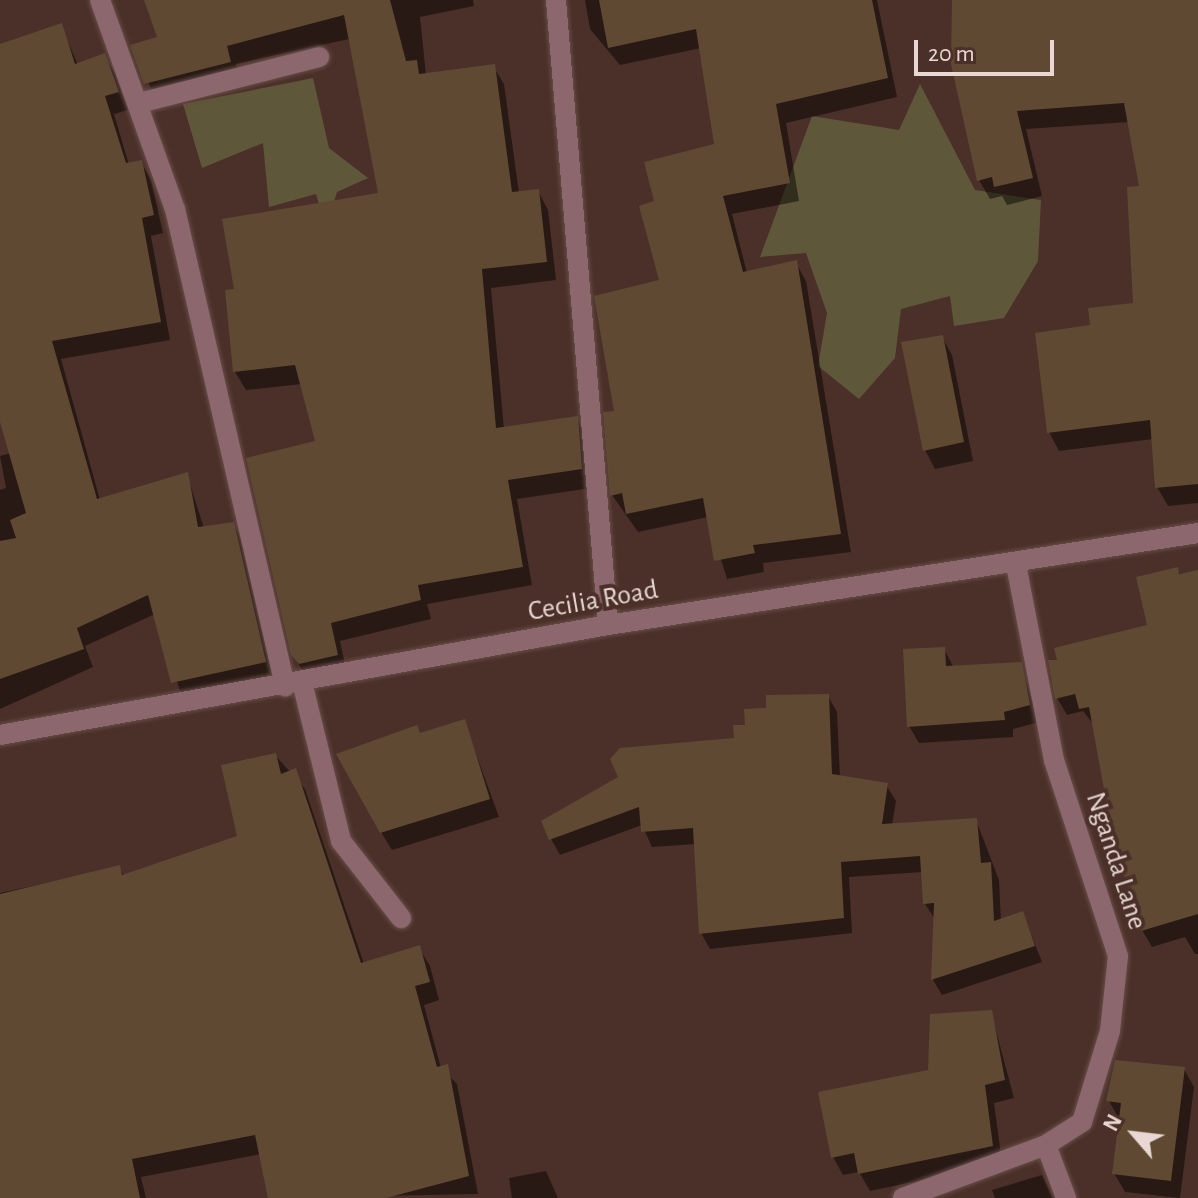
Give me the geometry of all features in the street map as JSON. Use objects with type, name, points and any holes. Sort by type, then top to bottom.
[{"type":"street","points":[[100,0],[175,209],[294,684],[341,841],[401,918]]},
{"type":"street","points":[[556,0],[608,625]]},
{"type":"street","points":[[139,103],[319,57]]},
{"type":"street","name":"Cecilia Road","points":[[0,735],[608,625],[1016,565],[1198,533]]},
{"type":"street","name":"Nganda Lane","points":[[903,1198],[1046,1145],[1082,1122],[1110,1031],[1118,956],[1054,760],[1016,565]]},
{"type":"street","points":[[1046,1145],[1066,1198]]},
{"type":"shaded area","points":[[313,78],[329,148],[368,178],[337,192],[326,227],[316,194],[269,207],[263,143],[202,168],[183,104]]},
{"type":"shaded area","points":[[920,84],[975,190],[1041,200],[1038,261],[1004,318],[954,326],[950,296],[901,309],[895,358],[859,399],[818,366],[827,313],[806,253],[760,257],[812,116],[899,130]]},
{"type":"building","points":[[144,0],[390,0],[406,61],[417,60],[419,74],[495,64],[512,192],[539,189],[547,262],[482,269],[496,428],[578,416],[582,469],[508,480],[523,567],[418,585],[421,600],[331,623],[338,655],[299,664],[291,655],[246,458],[315,441],[295,365],[233,372],[225,290],[234,289],[222,219],[378,193],[344,15],[227,46],[231,62],[144,84],[130,45],[157,37]]},
{"type":"building","points":[[599,0],[872,0],[888,78],[776,104],[790,183],[723,196],[743,272],[797,260],[841,534],[753,545],[755,553],[714,561],[703,498],[626,514],[622,493],[610,496],[603,412],[614,411],[594,296],[659,280],[639,206],[654,201],[644,162],[714,144],[696,29],[608,48]]},
{"type":"building","points":[[952,0],[1198,0],[1198,484],[1155,488],[1150,420],[1047,433],[1035,333],[1090,325],[1088,308],[1133,303],[1127,187],[1139,186],[1124,103],[1017,111],[1033,178],[994,187],[992,177],[977,181],[951,64]]},
{"type":"building","points":[[62,23],[75,64],[105,53],[119,92],[105,96],[126,163],[142,160],[154,215],[142,218],[161,322],[52,341],[97,499],[188,472],[198,527],[234,522],[266,662],[171,683],[148,595],[77,628],[84,649],[0,679],[0,541],[16,538],[10,520],[26,513],[0,422],[0,44]]},
{"type":"building","points":[[943,335],[964,442],[923,451],[901,342]]},
{"type":"building","points":[[1178,567],[1179,574],[1198,570],[1198,914],[1141,931],[1113,839],[1089,707],[1079,709],[1075,694],[1055,699],[1048,660],[1057,660],[1054,648],[1147,625],[1136,577]]},
{"type":"building","points":[[945,647],[946,666],[1022,662],[1030,705],[1004,712],[1005,720],[907,727],[903,649]]},
{"type":"building","points":[[829,694],[832,774],[888,783],[882,824],[977,818],[981,863],[991,862],[994,921],[1023,911],[1035,946],[931,980],[934,903],[923,904],[920,856],[841,862],[844,918],[699,934],[693,828],[641,832],[639,807],[549,840],[541,821],[618,777],[610,759],[620,748],[734,738],[733,725],[745,725],[744,709],[766,708],[766,695]]},
{"type":"building","points":[[465,719],[490,799],[380,833],[336,754],[417,725],[420,733]]},
{"type":"building","points":[[276,753],[281,774],[296,768],[361,963],[420,945],[430,982],[415,986],[437,1067],[448,1064],[469,1176],[386,1198],[268,1198],[255,1135],[132,1159],[140,1198],[0,1198],[0,894],[120,865],[122,875],[237,836],[221,765]]},
{"type":"building","points":[[992,1010],[1005,1080],[985,1085],[993,1146],[858,1174],[854,1153],[831,1158],[818,1092],[928,1070],[930,1014]]},
{"type":"building","points":[[1115,1060],[1185,1067],[1171,1181],[1112,1174],[1121,1103],[1106,1101]]}]
